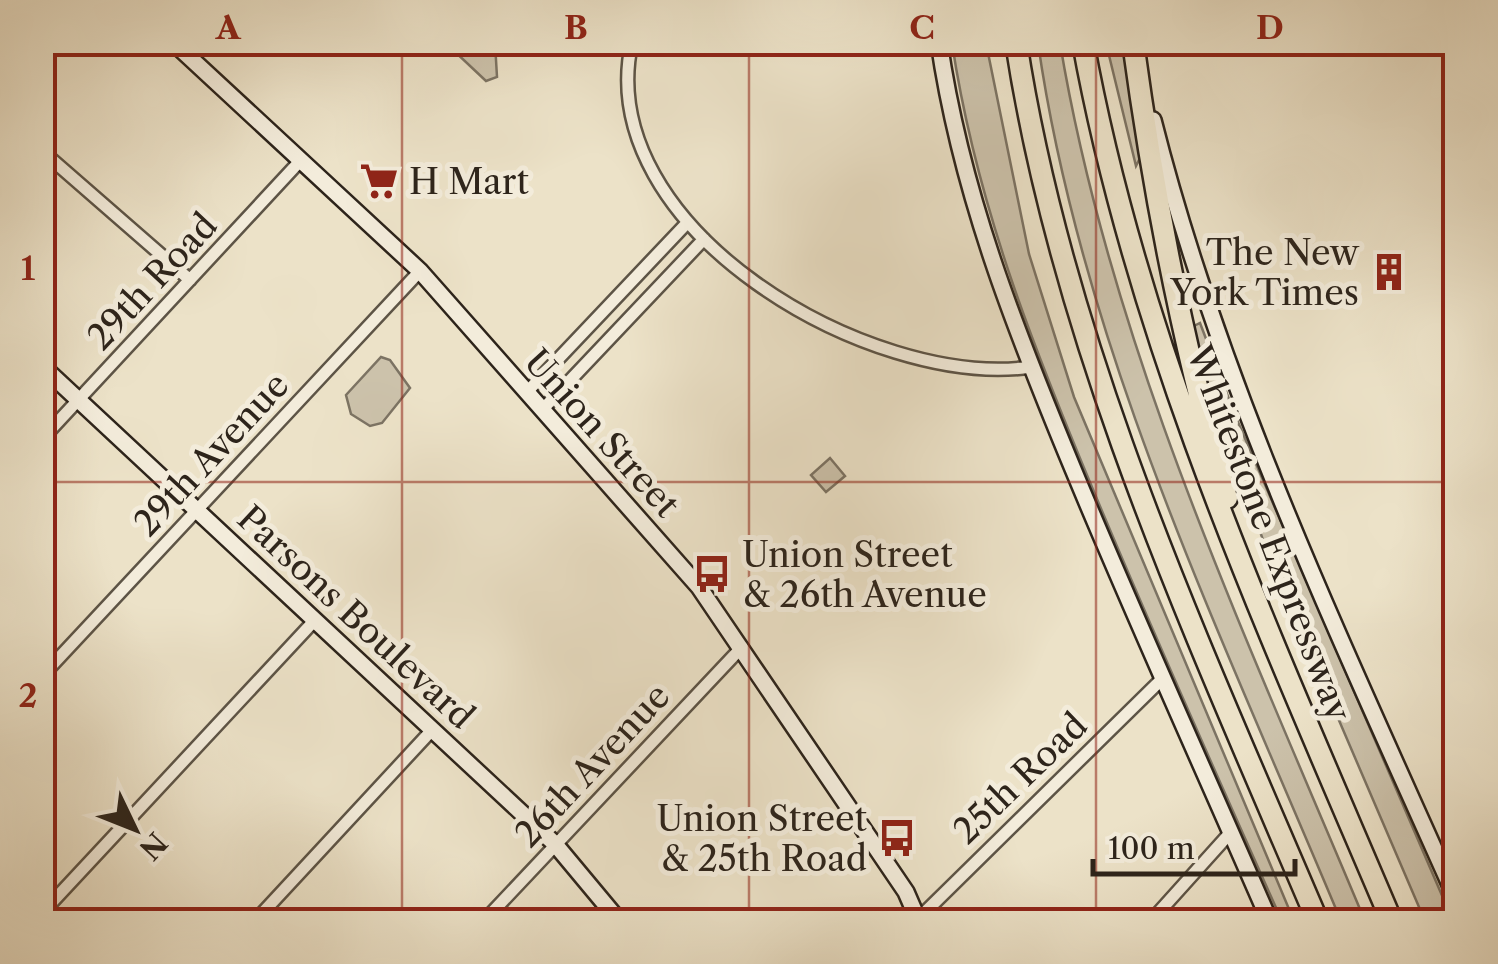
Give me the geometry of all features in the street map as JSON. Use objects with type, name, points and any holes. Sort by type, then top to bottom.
[{"type":"highway","points":[[1014,42],[1030,124],[1073,292],[1146,504],[1318,922]]},
{"type":"highway","name":"Whitestone Expressway","points":[[1083,42],[1116,194],[1157,335],[1262,614],[1392,922]]},
{"type":"highway","points":[[1134,42],[1151,171],[1184,340],[1262,614]]},
{"type":"street","name":"Union Street","points":[[173,42],[420,271],[699,588],[906,892],[918,920]]},
{"type":"street","points":[[632,42],[628,98],[634,136],[654,180],[686,223],[704,239],[763,286],[846,331],[934,360],[990,368],[1030,367]]},
{"type":"street","points":[[939,42],[971,198],[1030,367],[1270,922]]},
{"type":"street","points":[[1134,42],[1180,220],[1226,360],[1456,898]]},
{"type":"street","points":[[42,150],[190,280]]},
{"type":"street","name":"29th Road","points":[[42,439],[301,160]]},
{"type":"street","points":[[526,393],[686,223]]},
{"type":"street","points":[[542,410],[704,239]]},
{"type":"street","name":"29th Avenue","points":[[42,676],[420,271]]},
{"type":"street","name":"Parsons Boulevard","points":[[42,366],[555,844],[620,922]]},
{"type":"street","points":[[42,912],[316,620]]},
{"type":"street","name":"26th Avenue","points":[[483,922],[742,648]]},
{"type":"street","name":"25th Road","points":[[918,920],[1162,679]]},
{"type":"street","points":[[254,922],[433,729]]},
{"type":"street","points":[[1150,922],[1231,832]]},
{"type":"shaded area","points":[[458,43],[495,43],[497,77],[486,81],[452,49]]},
{"type":"shaded area","points":[[952,43],[986,43],[1029,254],[1074,397],[1294,921],[1282,921],[1055,396],[993,223]]},
{"type":"shaded area","points":[[1038,43],[1060,43],[1083,157],[1112,270],[1148,381],[1230,599],[1365,921],[1341,921],[1162,491],[1087,270],[1059,157]]},
{"type":"shaded area","points":[[1106,43],[1122,43],[1141,156],[1136,166]]},
{"type":"shaded area","points":[[1200,323],[1235,415],[1453,921],[1425,921],[1269,557],[1196,350],[1194,326]]},
{"type":"shaded area","points":[[381,357],[390,360],[410,388],[382,423],[370,426],[351,414],[346,395]]},
{"type":"shaded area","points":[[830,458],[845,476],[826,492],[811,475]]},
{"type":"place","name":"H Mart","points":[[379,181]]},
{"type":"place","name":"The New York Times","points":[[1389,272]]},
{"type":"place","name":"Union Street & 26th Avenue","points":[[712,574]]},
{"type":"place","name":"Union Street & 25th Road","points":[[897,838]]}]
